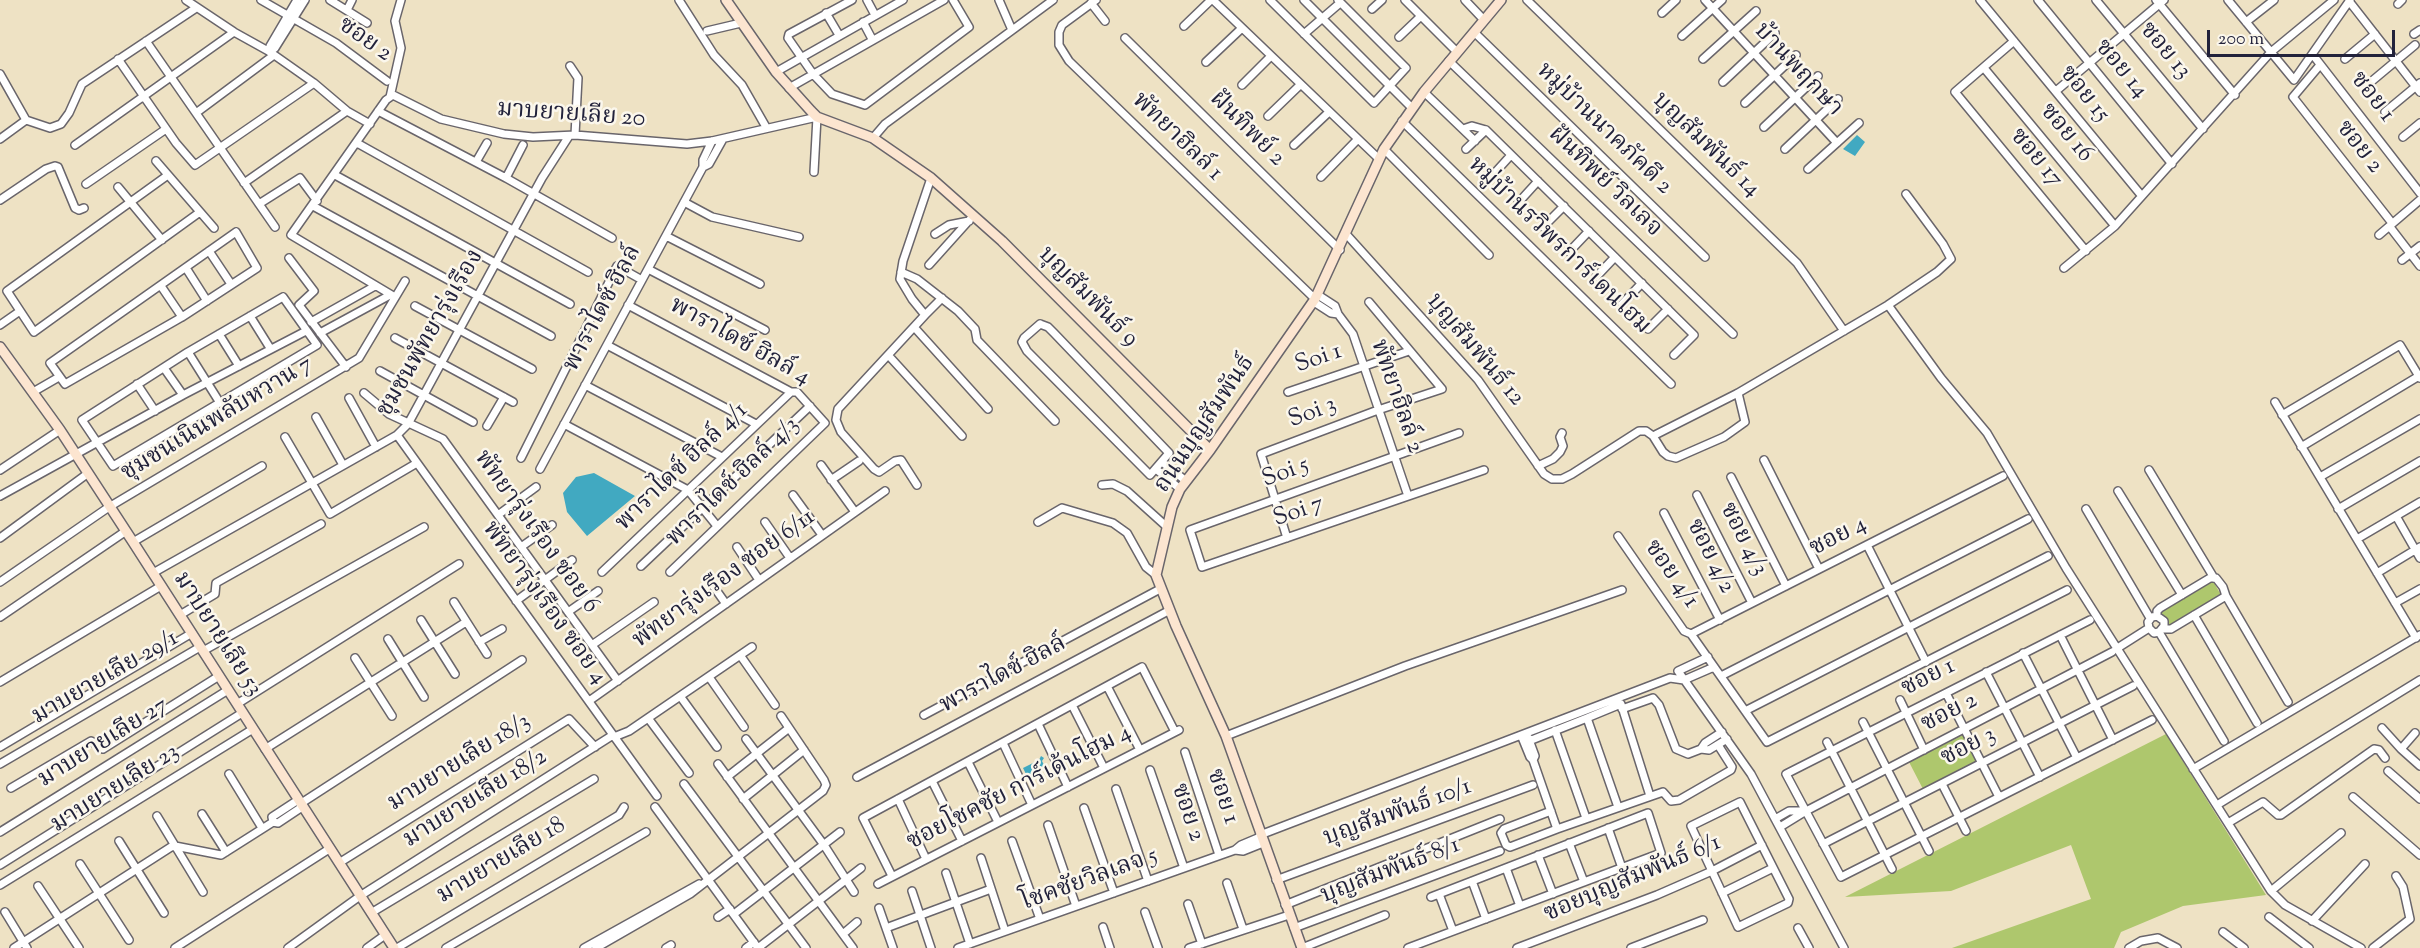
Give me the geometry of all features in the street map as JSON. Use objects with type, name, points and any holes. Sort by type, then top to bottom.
[{"type":"street","points":[[186,0],[272,54],[314,83],[347,111],[369,124]]},
{"type":"street","points":[[261,0],[290,18]]},
{"type":"street","points":[[290,18],[297,0]]},
{"type":"street","points":[[272,54],[270,46],[305,0]]},
{"type":"street","points":[[330,0],[367,22]]},
{"type":"street","points":[[347,10],[352,0]]},
{"type":"street","points":[[393,296],[291,235],[390,97],[401,48],[395,21],[400,0]]},
{"type":"street","points":[[679,0],[714,55],[742,86],[766,127]]},
{"type":"street","points":[[726,0],[776,72],[817,117],[814,172]]},
{"type":"street","points":[[852,0],[789,34],[788,38],[813,74],[832,94],[865,105],[969,27],[953,0]]},
{"type":"street","points":[[867,0],[875,15]]},
{"type":"street","points":[[776,72],[800,56],[903,0]]},
{"type":"street","points":[[926,0],[930,8]]},
{"type":"street","points":[[789,88],[944,0]]},
{"type":"street","points":[[999,0],[1012,30]]},
{"type":"street","points":[[873,138],[885,124],[1053,0]]},
{"type":"street","points":[[1184,26],[1212,0],[1379,159]]},
{"type":"street","points":[[1270,0],[1304,34],[1374,104],[1406,68],[1339,1],[1304,34]]},
{"type":"street","points":[[1304,0],[1412,108]]},
{"type":"street","points":[[1372,9],[1382,0]]},
{"type":"street","points":[[1405,0],[1457,52]]},
{"type":"street","points":[[1465,0],[1485,20]]},
{"type":"street","name":"บุญสัมพันธ์ 14","points":[[1527,0],[1797,263],[1844,331]]},
{"type":"street","points":[[1662,13],[1676,0]]},
{"type":"street","name":"บ้านพฤกษา","points":[[1705,0],[1837,142]]},
{"type":"street","points":[[1682,36],[1722,0]]},
{"type":"street","name":"ซอย 14","points":[[2038,0],[2172,164]]},
{"type":"street","name":"ซอย 13","points":[[2096,0],[2203,129]]},
{"type":"street","points":[[2228,0],[2294,80],[2350,1],[2418,87],[2385,112]]},
{"type":"street","points":[[2246,22],[2274,0]]},
{"type":"street","points":[[2064,268],[2115,226],[2235,95],[2271,52],[2334,0]]},
{"type":"street","name":"ถนนบุญสัมพันธ์","points":[[1302,948],[1226,736],[1160,589],[1156,575],[1172,507],[1180,489],[1316,299],[1347,235],[1379,159],[1402,121],[1498,1]]},
{"type":"street","name":"ซอย 15","points":[[1983,1],[2141,195]]},
{"type":"street","points":[[2056,92],[2160,1],[2235,95]]},
{"type":"street","points":[[1094,2],[1105,21]]},
{"type":"street","name":"พัทยาฮิลล์ 1","points":[[1094,2],[1062,25],[1059,32],[1059,45],[1069,60],[1316,299]]},
{"type":"street","points":[[0,74],[26,120],[50,128],[61,124],[69,113],[82,84],[196,8]]},
{"type":"street","points":[[1703,59],[1756,11]]},
{"type":"street","points":[[826,13],[838,35]]},
{"type":"street","points":[[1399,37],[1421,16]]},
{"type":"street","name":"ซอย 2","points":[[290,18],[336,43],[387,81]]},
{"type":"street","points":[[863,22],[872,39]]},
{"type":"street","points":[[707,31],[741,23]]},
{"type":"street","points":[[1206,62],[1242,28]]},
{"type":"street","points":[[75,145],[234,32]]},
{"type":"street","name":"หมู่บ้านนาคภัคดี 2","points":[[1474,32],[1705,257]]},
{"type":"street","points":[[1724,81],[1775,33]]},
{"type":"street","points":[[2345,59],[2376,34]]},
{"type":"street","name":"ฝันทิพย์ 2","points":[[1125,38],[1340,250]]},
{"type":"street","points":[[146,41],[275,227]]},
{"type":"street","points":[[1984,68],[2014,41]]},
{"type":"street","points":[[2366,86],[2415,45]]},
{"type":"street","points":[[196,113],[272,54]]},
{"type":"street","points":[[1745,103],[1796,55]]},
{"type":"street","points":[[1242,85],[1271,56]]},
{"type":"street","name":"ซอย 1","points":[[2311,57],[2420,193]]},
{"type":"street","points":[[118,59],[142,96],[195,165],[221,150],[314,83]]},
{"type":"street","name":"ฝันทิพย์ วิลเลจ","points":[[1449,61],[1733,334]]},
{"type":"street","points":[[570,66],[578,78],[572,136]]},
{"type":"street","name":"ซอย 2","points":[[2319,67],[2293,97],[2420,266]]},
{"type":"street","name":"ซอย 17","points":[[1984,68],[1955,92],[2086,251]]},
{"type":"street","name":"ซอย 16","points":[[1984,68],[2115,226]]},
{"type":"street","points":[[1764,126],[1818,76]]},
{"type":"street","points":[[1268,116],[1300,85]]},
{"type":"street","points":[[1424,92],[1475,141]]},
{"type":"street","name":"มาบยายเลีย 20","points":[[390,97],[397,97],[441,119],[473,128],[533,137],[572,136],[685,144],[723,139],[766,127],[817,117]]},
{"type":"street","points":[[1785,149],[1838,99]]},
{"type":"street","points":[[244,183],[347,111]]},
{"type":"street","points":[[378,111],[506,178],[612,238]]},
{"type":"street","points":[[1294,145],[1329,112]]},
{"type":"street","name":"บุญสัมพันธ์ 9","points":[[817,117],[873,138],[932,178],[971,218],[1011,249],[1210,450]]},
{"type":"street","points":[[0,139],[26,120]]},
{"type":"street","name":"หมู่บ้านรวิพรการ์เดนโฮม","points":[[1402,121],[1671,384]]},
{"type":"street","points":[[1808,169],[1859,123]]},
{"type":"street","points":[[2403,137],[2420,123]]},
{"type":"street","points":[[1463,129],[1472,126],[1486,130],[1694,335],[1674,355]]},
{"type":"street","points":[[86,184],[166,129]]},
{"type":"street","points":[[1466,149],[1486,130]]},
{"type":"street","name":"ชุมชนพัทยารุ่งเรือง","points":[[153,573],[397,435],[408,424],[534,194],[572,136]]},
{"type":"street","name":"พาราไดซ์ ฮิลล์","points":[[703,167],[709,164],[723,139]]},
{"type":"street","points":[[1321,177],[1357,140]]},
{"type":"street","name":"พาราไดซ์ ฮิลล์","points":[[540,469],[703,167],[703,160],[712,141]]},
{"type":"street","points":[[476,162],[487,142]]},
{"type":"street","points":[[357,143],[588,272]]},
{"type":"street","points":[[506,178],[523,145]]},
{"type":"street","points":[[1384,149],[1489,255]]},
{"type":"street","points":[[1491,177],[1511,155]]},
{"type":"street","points":[[156,161],[214,228]]},
{"type":"street","points":[[0,200],[46,169],[55,166],[58,167],[75,208],[79,210],[84,208]]},
{"type":"street","points":[[168,175],[7,291],[34,332],[200,212]]},
{"type":"street","points":[[335,175],[570,304]]},
{"type":"street","points":[[259,204],[300,178],[315,203],[477,297],[551,336]]},
{"type":"street","points":[[925,315],[900,279],[903,261],[932,178]]},
{"type":"street","points":[[1518,202],[1538,181]]},
{"type":"street","points":[[118,188],[162,240]]},
{"type":"street","points":[[1738,393],[1745,422],[1724,437],[1676,458],[1663,452],[1653,436],[1738,393],[1888,305],[1951,259],[1943,244],[1906,194]]},
{"type":"street","points":[[2379,235],[2420,200]]},
{"type":"street","points":[[684,202],[712,217],[799,237]]},
{"type":"street","points":[[1543,227],[1564,206]]},
{"type":"street","points":[[935,234],[949,225],[971,218]]},
{"type":"street","points":[[929,266],[971,218]]},
{"type":"street","points":[[1569,252],[1589,231]]},
{"type":"street","points":[[236,232],[257,268],[182,317],[64,384],[50,363],[209,251],[236,232]]},
{"type":"street","name":"บุญสัมพันธ์ 12","points":[[1347,235],[1478,380],[1544,474],[1552,479],[1562,479],[1639,430],[1646,431],[1653,436]]},
{"type":"street","points":[[666,236],[760,284]]},
{"type":"street","points":[[2402,260],[2420,246]]},
{"type":"street","points":[[209,251],[231,284]]},
{"type":"street","points":[[1596,277],[1615,257]]},
{"type":"street","points":[[290,258],[314,291],[299,305],[346,367]]},
{"type":"street","points":[[521,458],[616,266],[642,280]]},
{"type":"street","points":[[186,268],[207,301]]},
{"type":"street","points":[[648,269],[765,330]]},
{"type":"street","points":[[901,272],[917,279],[942,298],[975,329],[977,340],[1055,421]]},
{"type":"street","name":"ชุมชนเนินพลับหวาน 7","points":[[0,582],[109,507],[359,358],[393,296],[405,282]]},
{"type":"street","points":[[1622,304],[1642,284]]},
{"type":"street","points":[[161,286],[182,317]]},
{"type":"street","points":[[311,322],[375,286]]},
{"type":"street","points":[[320,333],[393,296]]},
{"type":"street","points":[[283,297],[317,345],[113,466],[82,420],[188,352],[250,316],[283,297]]},
{"type":"street","points":[[917,485],[901,460],[895,461],[879,472],[874,469],[842,432],[836,420],[838,410],[942,298]]},
{"type":"street","name":"พัทยาฮิลล์ 2","points":[[1316,299],[1335,306],[1338,314],[1351,329],[1408,496]]},
{"type":"street","points":[[1369,302],[1409,351]]},
{"type":"street","name":"พาราไดซ์ ฮิลล์ 4","points":[[628,305],[791,392],[796,392],[825,423]]},
{"type":"street","points":[[1888,305],[1941,378],[1987,433],[2114,650],[2271,891],[2285,905],[2361,948]]},
{"type":"street","points":[[415,306],[532,369]]},
{"type":"street","points":[[1648,329],[1668,309]]},
{"type":"street","points":[[0,325],[20,311]]},
{"type":"street","points":[[250,316],[270,348]]},
{"type":"street","points":[[1040,324],[1048,327],[1054,333],[1169,453],[1162,462],[1150,475],[1027,351],[1022,342],[1032,330],[1040,324]]},
{"type":"street","points":[[914,327],[988,409]]},
{"type":"street","points":[[0,496],[270,348],[306,331]]},
{"type":"street","points":[[219,334],[239,366]]},
{"type":"street","points":[[395,338],[513,402]]},
{"type":"street","points":[[607,345],[756,424]]},
{"type":"street","points":[[2282,415],[2400,345],[2420,377],[2301,447]]},
{"type":"street","name":"มาบยายเลีย 53","points":[[0,347],[4,359],[33,392],[60,430],[360,897],[396,948]]},
{"type":"street","name":"Soi 1","points":[[1287,392],[1409,351]]},
{"type":"street","name":"Soi 3","points":[[1275,499],[1261,454],[1378,410],[1442,389],[1409,351]]},
{"type":"street","points":[[188,352],[220,403]]},
{"type":"street","points":[[889,356],[963,436]]},
{"type":"street","points":[[164,368],[183,395]]},
{"type":"street","points":[[380,370],[473,422]]},
{"type":"street","points":[[33,392],[58,377]]},
{"type":"street","points":[[137,384],[155,411]]},
{"type":"street","points":[[585,385],[722,457]]},
{"type":"street","name":"พาราไดซ์ ฮิลล์ 4/1","points":[[602,572],[791,392]]},
{"type":"street","name":"พัทยารุ่งเรือง ซอย 6","points":[[364,393],[389,414],[443,439],[618,681]]},
{"type":"street","points":[[487,426],[504,397]]},
{"type":"street","points":[[349,398],[376,447]]},
{"type":"street","points":[[2193,769],[2418,636],[2395,603],[2275,402]]},
{"type":"street","points":[[641,566],[810,406]]},
{"type":"street","points":[[316,417],[344,465]]},
{"type":"street","points":[[2320,477],[2420,419]]},
{"type":"street","name":"พาราไดซ์ ฮิลล์ 4/3","points":[[670,572],[825,423]]},
{"type":"street","points":[[564,424],[688,490],[717,526]]},
{"type":"street","points":[[0,470],[60,430]]},
{"type":"street","name":"Soi 5","points":[[1202,567],[1190,530],[1459,433]]},
{"type":"street","points":[[1538,466],[1553,459],[1560,452],[1563,446],[1560,437],[1562,433]]},
{"type":"street","name":"พัทยารุ่งเรือง ซอย 4","points":[[397,435],[657,796]]},
{"type":"street","points":[[285,437],[330,514],[417,463]]},
{"type":"street","points":[[1764,460],[1819,569]]},
{"type":"street","points":[[831,480],[859,461]]},
{"type":"street","points":[[2338,509],[2420,461]]},
{"type":"street","points":[[1162,462],[1186,481]]},
{"type":"street","points":[[821,465],[855,512]]},
{"type":"street","points":[[133,542],[262,466]]},
{"type":"street","points":[[1156,469],[1180,489]]},
{"type":"street","name":"Soi 7","points":[[1202,567],[1484,470]]},
{"type":"street","points":[[2149,470],[2214,578],[2219,581],[2288,702]]},
{"type":"street","points":[[0,538],[87,474]]},
{"type":"street","name":"ซอย 4","points":[[1691,634],[2003,476]]},
{"type":"street","points":[[1731,477],[1786,586]]},
{"type":"street","points":[[1101,484],[1113,484],[1127,491],[1167,527]]},
{"type":"street","points":[[498,515],[536,487]]},
{"type":"street","name":"พัทยารุ่งเรือง ซอย 6/11","points":[[589,702],[885,491]]},
{"type":"street","points":[[2118,491],[2182,595]]},
{"type":"street","points":[[793,495],[822,535]]},
{"type":"street","name":"ซอย 4/3","points":[[1697,495],[1752,603]]},
{"type":"street","points":[[1275,499],[1287,538]]},
{"type":"street","points":[[2357,539],[2420,502]]},
{"type":"street","points":[[1038,522],[1062,508],[1113,523],[1127,533],[1146,567],[1156,575]]},
{"type":"street","points":[[2086,509],[2154,617],[2163,621],[2161,631],[2224,741]]},
{"type":"street","name":"ซอย 4/2","points":[[1664,513],[1719,620]]},
{"type":"street","points":[[2396,516],[2418,548],[2420,558]]},
{"type":"street","points":[[1721,676],[2028,519]]},
{"type":"street","points":[[765,522],[790,558]]},
{"type":"street","points":[[180,615],[215,594],[216,583],[321,524]]},
{"type":"street","points":[[521,547],[552,525]]},
{"type":"street","points":[[202,649],[424,527]]},
{"type":"street","points":[[0,617],[126,531]]},
{"type":"street","name":"ซอย 4/1","points":[[1618,536],[1684,631],[1691,634],[1767,742]]},
{"type":"street","points":[[1867,545],[1926,662]]},
{"type":"street","points":[[737,547],[759,580]]},
{"type":"street","points":[[2377,573],[2418,548]]},
{"type":"street","points":[[1745,711],[2048,556]]},
{"type":"street","points":[[516,601],[573,560]]},
{"type":"street","points":[[237,704],[459,564]]},
{"type":"street","points":[[2214,578],[2160,608],[2148,622],[2149,628],[2154,633],[2171,629],[2226,596]]},
{"type":"street","points":[[709,580],[726,604]]},
{"type":"street","points":[[0,682],[161,586]]},
{"type":"street","points":[[924,715],[1160,589]]},
{"type":"street","points":[[2395,603],[2420,589]]},
{"type":"street","points":[[1226,736],[1405,666],[1622,590]]},
{"type":"street","name":"ซอย 1","points":[[1767,742],[2067,590]]},
{"type":"street","points":[[568,612],[598,591]]},
{"type":"street","points":[[454,602],[487,654]]},
{"type":"street","points":[[592,645],[654,602]]},
{"type":"street","name":"พาราไดซ์ ฮิลล์","points":[[857,777],[1170,610]]},
{"type":"street","points":[[2194,615],[2257,723]]},
{"type":"street","points":[[421,620],[456,674]]},
{"type":"street","name":"ซอย 1","points":[[1806,811],[1786,774],[2090,620]]},
{"type":"street","points":[[265,749],[466,622]]},
{"type":"street","name":"ซอย 2","points":[[1806,811],[2078,670],[2149,628]]},
{"type":"street","points":[[479,642],[502,629]]},
{"type":"street","points":[[0,747],[192,633]]},
{"type":"street","points":[[2060,635],[2113,740]]},
{"type":"street","points":[[388,639],[424,697]]},
{"type":"street","name":"มาบยายเลีย 18/2","points":[[288,948],[360,897],[595,747],[614,736],[629,731],[752,647]]},
{"type":"street","name":"มาบยายเลีย 29/1","points":[[0,764],[202,649]]},
{"type":"street","points":[[2023,654],[2076,758]]},
{"type":"street","points":[[740,656],[775,705]]},
{"type":"street","points":[[1708,657],[1678,671],[1751,774],[1844,948]]},
{"type":"street","points":[[356,658],[392,716]]},
{"type":"street","points":[[14,948],[25,945],[98,893],[174,846],[221,855],[273,822],[272,817],[300,804],[522,660]]},
{"type":"street","name":"ซอยโชคชัย การ์เด้นโฮม 4","points":[[878,884],[1177,731],[1142,667],[1107,686]]},
{"type":"street","points":[[1526,736],[1670,678],[1684,680],[1714,667]]},
{"type":"street","points":[[1986,672],[2040,777]]},
{"type":"street","points":[[11,788],[91,741],[103,750],[219,676]]},
{"type":"street","points":[[709,677],[744,728]]},
{"type":"street","points":[[2217,805],[2420,680]]},
{"type":"street","points":[[892,876],[863,818],[1107,686],[1140,750]]},
{"type":"street","name":"ซอย 3","points":[[1823,844],[2133,686]]},
{"type":"street","name":"มาบยายเลีย 27","points":[[0,832],[228,690]]},
{"type":"street","points":[[1946,693],[2000,797]]},
{"type":"street","points":[[680,696],[717,747]]},
{"type":"street","points":[[1622,709],[1649,699],[1656,700],[1676,749],[1688,754],[1701,749],[1709,750],[1727,739]]},
{"type":"street","points":[[1900,700],[1924,750]]},
{"type":"street","points":[[1526,736],[1555,730],[1621,704],[1650,796]]},
{"type":"street","points":[[1072,705],[1104,768]]},
{"type":"street","points":[[0,865],[242,713]]},
{"type":"street","points":[[596,948],[687,889],[709,880],[823,791],[826,785],[824,780],[781,716]]},
{"type":"street","points":[[648,718],[689,773]]},
{"type":"street","points":[[1587,718],[1618,807]]},
{"type":"street","name":"มาบยายเลีย 18/3","points":[[339,863],[569,719],[595,747]]},
{"type":"street","points":[[1806,811],[1841,878],[2152,720]]},
{"type":"street","points":[[1863,722],[1929,851]]},
{"type":"street","points":[[1038,724],[1068,787]]},
{"type":"street","points":[[727,777],[789,728]]},
{"type":"street","points":[[2382,728],[2401,750],[2420,766]]},
{"type":"street","name":"มาบยายเลีย 23","points":[[0,885],[253,729]]},
{"type":"street","points":[[1555,730],[1586,818]]},
{"type":"street","points":[[1701,749],[1705,743],[1722,732]]},
{"type":"street","points":[[2401,750],[2415,733]]},
{"type":"street","points":[[1526,736],[1530,757],[1557,829]]},
{"type":"street","name":"โชคชัยวิลเลจ 5","points":[[958,948],[1235,850],[1241,845],[1526,736]]},
{"type":"street","points":[[746,739],[824,845],[854,892]]},
{"type":"street","points":[[1827,742],[1892,869]]},
{"type":"street","points":[[1003,743],[1032,805]]},
{"type":"street","points":[[1551,811],[1504,829],[1501,833],[1506,844],[1510,847],[1663,792],[1674,802],[1731,770],[1732,767],[1718,745]]},
{"type":"street","points":[[2228,823],[2263,802],[2281,815],[2374,749],[2379,750],[2385,758]]},
{"type":"street","points":[[743,799],[804,750]]},
{"type":"street","name":"ซอย 1","points":[[1185,752],[1220,855]]},
{"type":"street","points":[[968,762],[998,822]]},
{"type":"street","points":[[718,764],[767,834],[853,948]]},
{"type":"street","name":"ซอย 2","points":[[1150,770],[1184,868]]},
{"type":"street","points":[[2388,771],[2420,799]]},
{"type":"street","points":[[229,774],[262,828]]},
{"type":"street","points":[[371,913],[594,779]]},
{"type":"street","points":[[932,781],[962,841]]},
{"type":"street","points":[[684,784],[806,948]]},
{"type":"street","points":[[1942,784],[1966,831]]},
{"type":"street","name":"บุญสัมพันธ์ 10/1","points":[[1276,880],[1533,785]]},
{"type":"street","points":[[1116,789],[1148,881]]},
{"type":"street","points":[[2353,797],[2420,855]]},
{"type":"street","points":[[898,799],[926,859]]},
{"type":"street","points":[[1740,802],[1762,845],[1789,899],[1788,903],[1738,927],[1691,826],[1740,802]]},
{"type":"street","name":"มาบยายเลีย 18","points":[[396,948],[619,815],[624,807]]},
{"type":"street","points":[[655,807],[757,946]]},
{"type":"street","points":[[1084,808],[1114,893]]},
{"type":"street","points":[[1775,819],[1789,811],[1806,811]]},
{"type":"street","points":[[1780,827],[1806,811]]},
{"type":"street","points":[[1408,948],[1661,853],[1648,813],[1431,897]]},
{"type":"street","points":[[202,814],[226,852]]},
{"type":"street","points":[[157,816],[203,892]]},
{"type":"street","points":[[1189,948],[1262,922],[1500,819]]},
{"type":"street","points":[[1048,825],[1076,906]]},
{"type":"street","points":[[1608,828],[1622,868]]},
{"type":"street","points":[[446,948],[646,832]]},
{"type":"street","points":[[718,917],[732,911],[763,891],[840,832]]},
{"type":"street","points":[[2271,891],[2341,833]]},
{"type":"street","points":[[119,841],[164,913]]},
{"type":"street","points":[[1012,841],[1040,919]]},
{"type":"street","points":[[1569,843],[1584,882]]},
{"type":"street","name":"ซอยบุญสัมพันธ์ 6/1","points":[[1517,948],[1657,895],[1712,871],[1762,845]]},
{"type":"street","points":[[175,948],[329,849]]},
{"type":"street","name":"บุญสัมพันธ์ 8/1","points":[[1294,928],[1500,851]]},
{"type":"street","points":[[1538,855],[1553,894]]},
{"type":"street","points":[[981,858],[1005,931]]},
{"type":"street","points":[[80,864],[129,940]]},
{"type":"street","points":[[2312,921],[2366,864]]},
{"type":"street","points":[[746,948],[757,946],[819,902],[861,868]]},
{"type":"street","points":[[1506,868],[1520,906]]},
{"type":"street","points":[[1722,893],[1773,868]]},
{"type":"street","points":[[946,873],[970,944]]},
{"type":"street","points":[[2373,948],[2410,919],[2403,887],[2396,876]]},
{"type":"street","points":[[1472,881],[1486,919]]},
{"type":"street","points":[[1227,883],[1243,929]]},
{"type":"street","points":[[38,886],[79,948]]},
{"type":"street","points":[[886,928],[991,889]]},
{"type":"street","points":[[912,891],[931,948]]},
{"type":"street","points":[[1439,894],[1453,931]]},
{"type":"street","points":[[1188,904],[1202,944]]},
{"type":"street","points":[[879,908],[893,948]]},
{"type":"street","points":[[5,912],[25,945]]},
{"type":"street","points":[[1145,912],[1158,948]]},
{"type":"street","points":[[1302,948],[1385,915]]},
{"type":"street","points":[[2269,917],[2309,948]]},
{"type":"street","points":[[1631,948],[1703,920]]},
{"type":"street","points":[[843,934],[857,922]]},
{"type":"street","points":[[1103,927],[1110,948]]},
{"type":"street","points":[[1797,948],[1808,945],[1798,928]]},
{"type":"street","points":[[2223,932],[2244,948]]},
{"type":"street","points":[[367,948],[385,935]]},
{"type":"street","points":[[584,948],[610,937]]},
{"type":"street","points":[[2129,948],[2140,941],[2158,938],[2177,948]]},
{"type":"green space","points":[[2213,581],[2221,595],[2169,625],[2161,612]]},
{"type":"green space","points":[[2166,734],[2266,895],[2183,906],[2121,932],[2114,948],[1952,948],[2091,899],[2071,845],[1951,891],[1845,897]]},
{"type":"green space","points":[[1963,735],[1978,764],[1924,791],[1909,762]]},
{"type":"water","points":[[1857,135],[1865,142],[1855,156],[1843,149]]},
{"type":"water","points":[[594,473],[635,496],[587,536],[567,512],[563,493],[576,477]]},
{"type":"water","points":[[1041,756],[1044,758],[1042,761],[1046,769],[1028,778],[1023,768],[1039,760]]}]
